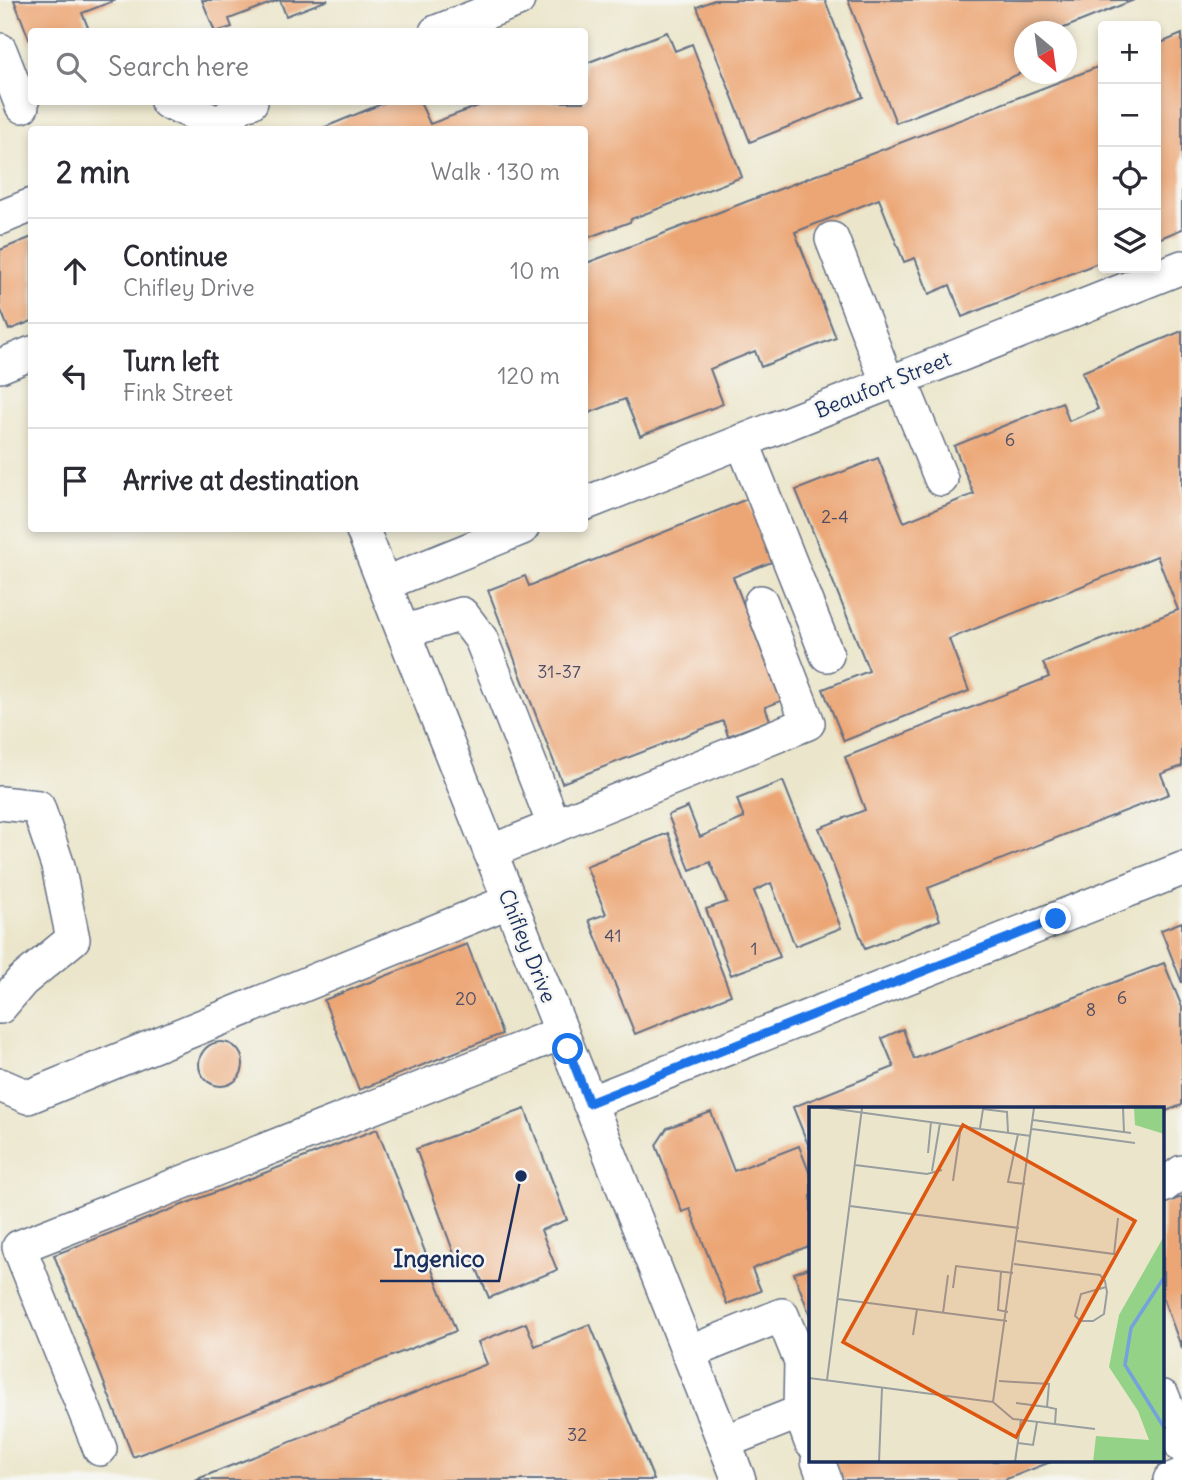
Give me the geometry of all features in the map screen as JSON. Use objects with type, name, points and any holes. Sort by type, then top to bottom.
[{"type":"street","points":[[446,28],[518,0]]},
{"type":"street","points":[[0,51],[19,108]]},
{"type":"street","points":[[173,105],[217,126]]},
{"type":"street","points":[[220,126],[242,105]]},
{"type":"street","points":[[0,218],[28,207]]},
{"type":"street","points":[[832,239],[940,479]]},
{"type":"street","name":"Beaufort Street","points":[[588,502],[1182,267]]},
{"type":"street","points":[[0,366],[28,355]]},
{"type":"street","points":[[742,442],[827,655]]},
{"type":"street","name":"Chifley Drive","points":[[364,532],[738,1480]]},
{"type":"street","points":[[384,584],[512,532]]},
{"type":"street","points":[[490,852],[808,723],[761,602]]},
{"type":"street","points":[[403,632],[462,614],[481,639],[555,825]]},
{"type":"street","points":[[0,803],[38,807],[58,866],[73,939],[22,981],[0,1007]]},
{"type":"street","points":[[589,1103],[1182,869]]},
{"type":"street","points":[[0,1085],[28,1097],[510,901]]},
{"type":"street","points":[[100,1449],[19,1247],[562,1033]]},
{"type":"street","points":[[1164,1185],[1182,1172]]},
{"type":"street","points":[[688,1353],[782,1315],[801,1362],[805,1427],[724,1442]]},
{"type":"street","points":[[1164,1400],[1182,1446]]},
{"type":"street","points":[[818,1462],[825,1480]]},
{"type":"street","points":[[1170,1480],[1182,1475]]},
{"type":"building","points":[[14,0],[116,0],[82,13],[88,28],[28,28],[28,36]]},
{"type":"building","points":[[202,0],[279,0],[229,19],[232,27],[213,28]]},
{"type":"building","points":[[280,0],[328,0],[286,16]]},
{"type":"building","points":[[714,0],[825,0],[863,97],[750,142],[697,7]]},
{"type":"building","points":[[848,0],[1134,0],[1077,23],[1014,21],[1014,76],[896,123]]},
{"type":"building","points":[[667,32],[675,51],[692,44],[742,177],[588,238],[588,126],[328,126],[379,105],[421,105],[430,124],[481,105],[588,105],[588,62]]},
{"type":"building","points":[[1182,34],[1182,229],[1161,238],[1161,84],[1161,43]]},
{"type":"building","points":[[1098,67],[1098,263],[962,317],[950,285],[929,294],[915,258],[904,262],[879,199],[795,232],[836,338],[761,367],[755,351],[710,369],[723,404],[640,436],[625,399],[588,413],[588,262],[1053,84],[1077,84],[1077,75]]},
{"type":"building","points":[[28,239],[28,323],[9,330],[0,308],[0,250]]},
{"type":"building","points":[[1182,331],[1182,766],[1161,774],[1169,794],[928,888],[940,920],[865,949],[819,828],[865,810],[845,757],[1049,677],[1043,663],[1178,610],[1157,556],[949,639],[969,691],[844,741],[823,689],[869,671],[796,490],[878,458],[904,522],[974,494],[954,446],[1062,402],[1069,421],[1098,409],[1082,372]]},
{"type":"building","points":[[747,499],[772,562],[733,577],[781,701],[765,707],[770,720],[728,736],[723,721],[562,783],[488,590],[525,576],[529,586]]},
{"type":"building","points":[[783,781],[841,928],[795,946],[771,883],[754,891],[780,957],[731,975],[706,909],[727,902],[710,862],[690,870],[668,815],[688,807],[700,837],[744,818],[737,799]]},
{"type":"building","points":[[668,833],[731,995],[635,1034],[589,920],[606,914],[586,866]]},
{"type":"building","points":[[1182,922],[1182,983],[1161,930]]},
{"type":"building","points":[[467,944],[502,1034],[359,1090],[324,1000]]},
{"type":"building","points":[[1164,963],[1182,1007],[1182,1105],[1164,1112],[1164,1107],[809,1107],[809,1147],[793,1107],[894,1067],[882,1038],[903,1029],[914,1059]]},
{"type":"building","points":[[221,1042],[236,1049],[243,1064],[236,1079],[221,1086],[206,1079],[199,1064],[206,1049]]},
{"type":"building","points":[[525,1109],[567,1220],[541,1230],[557,1270],[489,1298],[472,1257],[457,1262],[416,1149]]},
{"type":"building","points":[[711,1112],[734,1171],[799,1146],[809,1172],[809,1246],[752,1269],[761,1291],[727,1304],[690,1209],[682,1212],[656,1145],[667,1128]]},
{"type":"building","points":[[377,1129],[456,1331],[133,1457],[54,1255]]},
{"type":"building","points":[[1182,1197],[1182,1349],[1164,1301],[1164,1204]]},
{"type":"building","points":[[809,1268],[809,1313],[794,1273]]},
{"type":"building","points":[[526,1323],[535,1346],[590,1324],[654,1480],[195,1480],[487,1364],[478,1342]]},
{"type":"building","points":[[834,1462],[1050,1462],[1004,1480],[842,1480]]},
{"type":"place","name":"Ingenico","points":[[521,1176]]},
{"type":"route","points":[[568,1049],[589,1103],[1056,919]]}]
